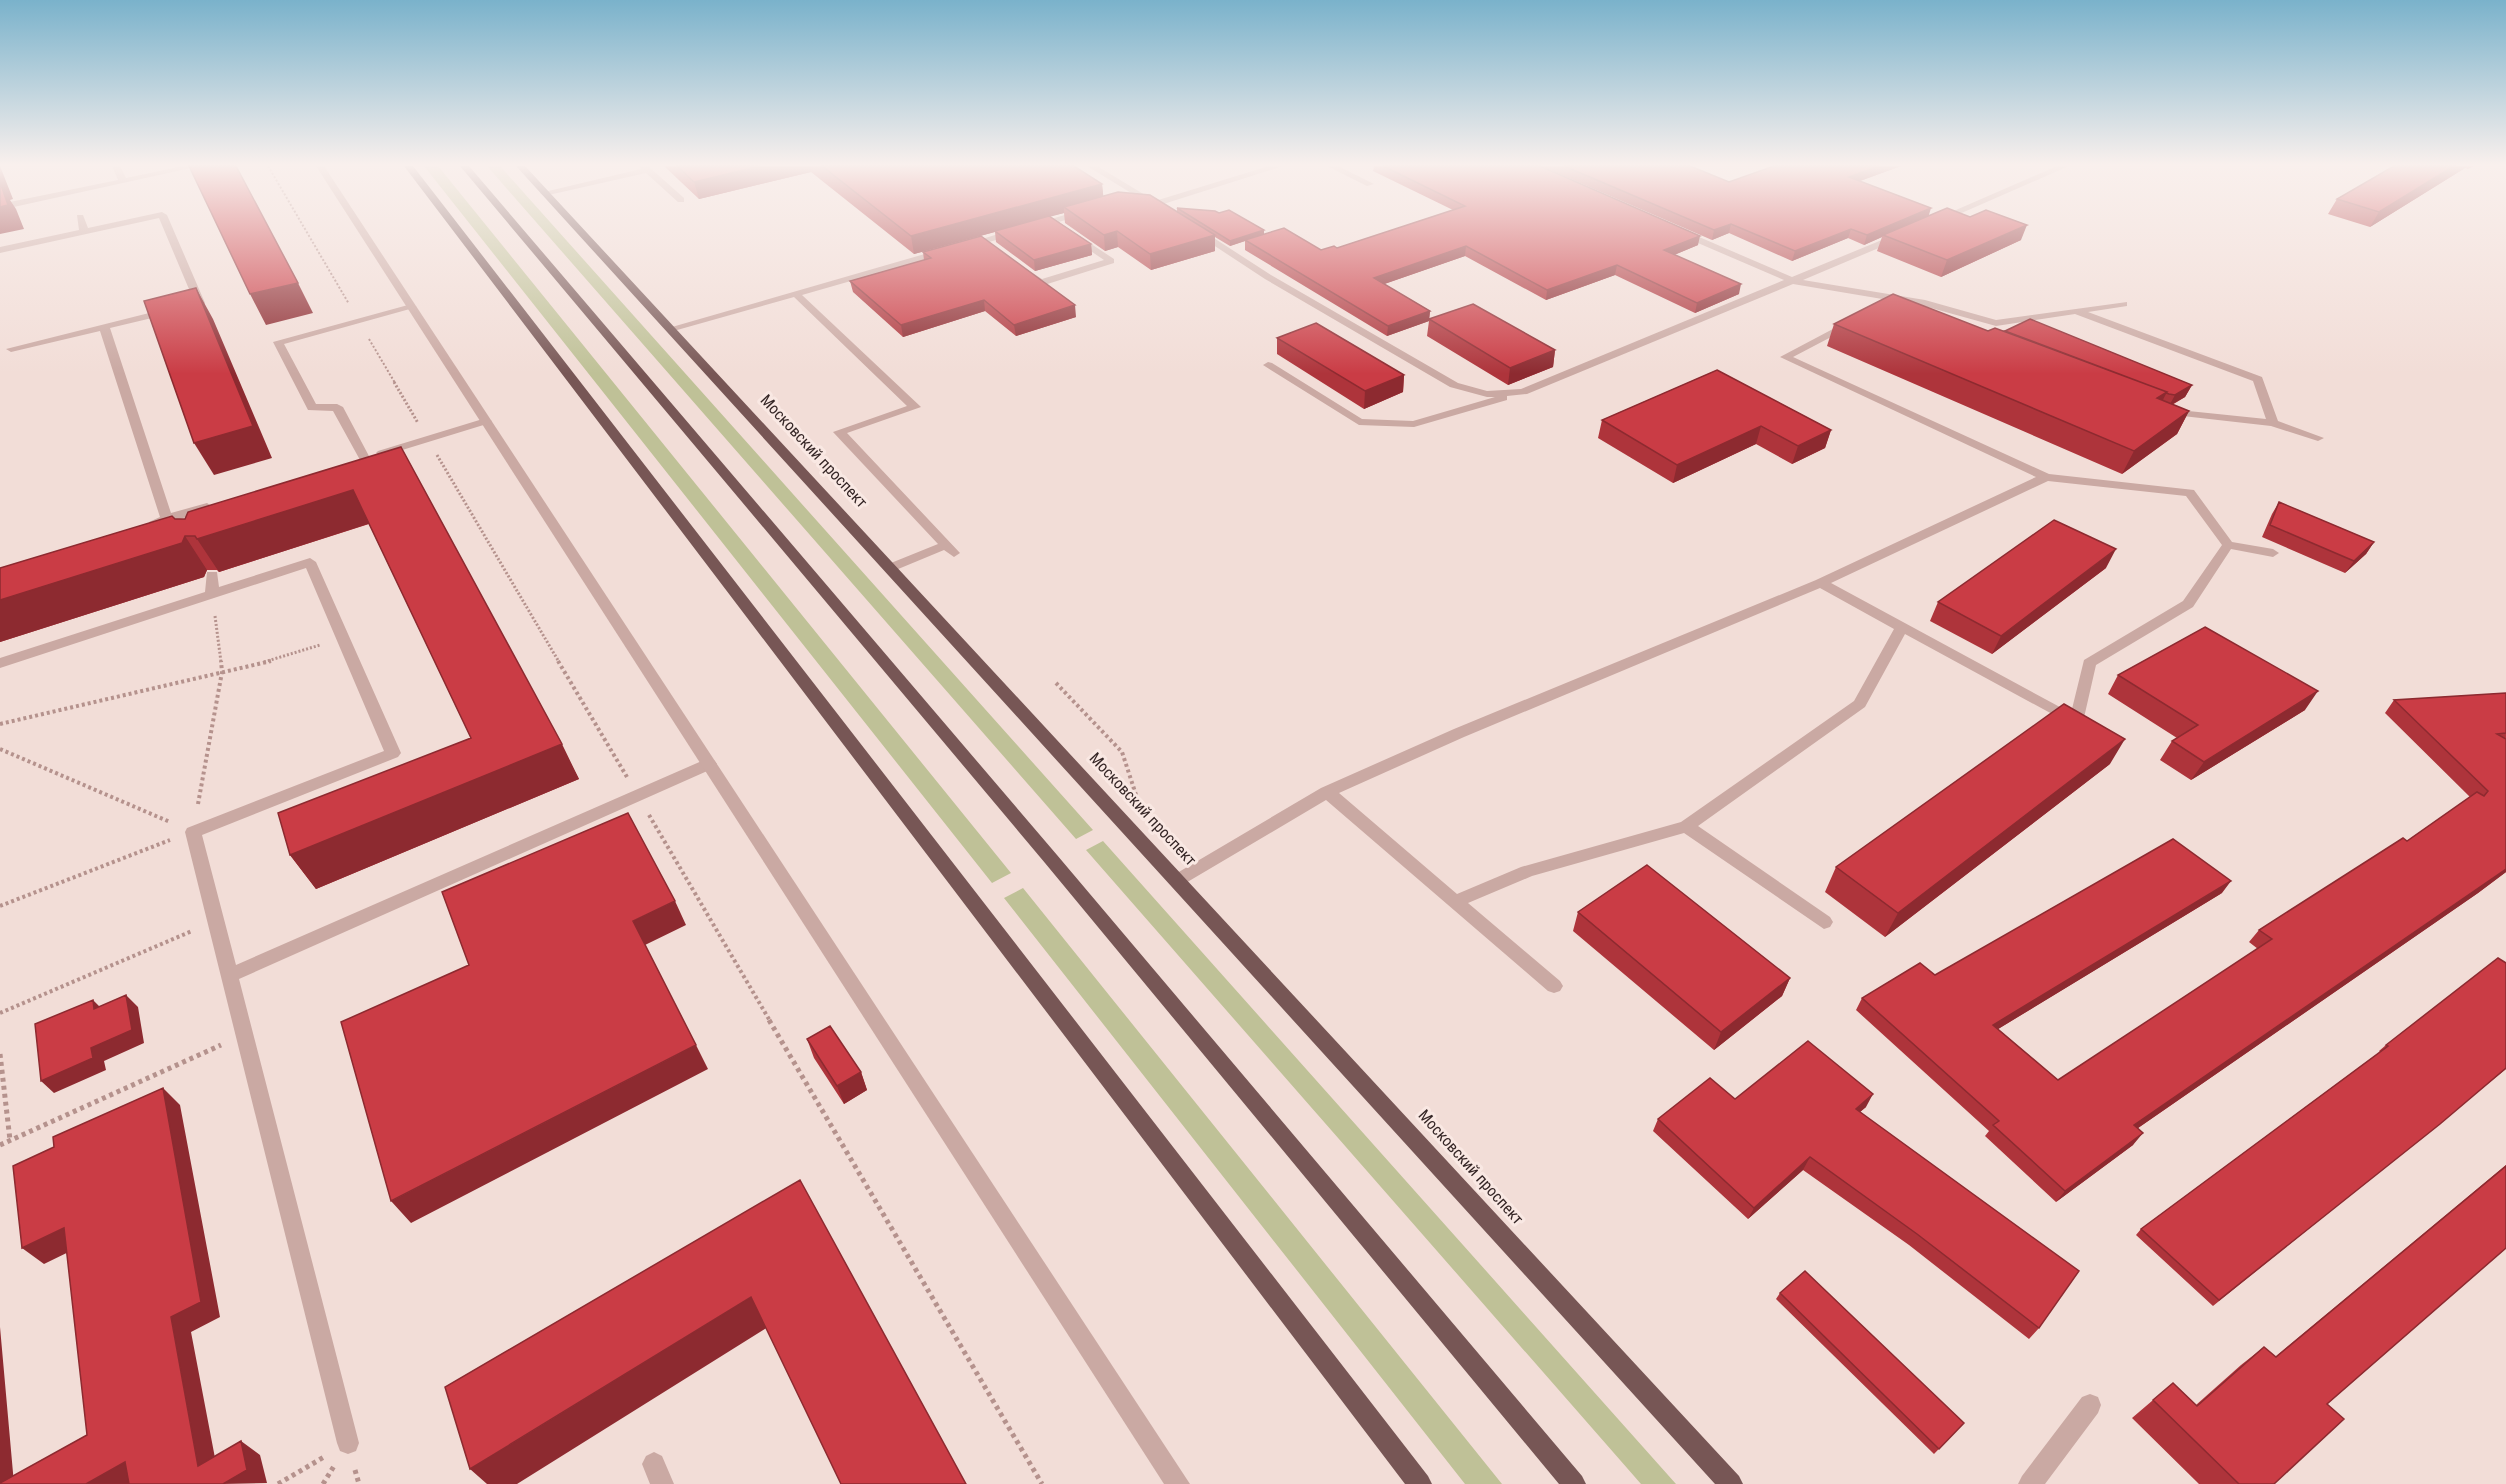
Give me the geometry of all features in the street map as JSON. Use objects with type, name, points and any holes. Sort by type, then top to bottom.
[{"type":"main road","points":[[461,235],[1420,1484]]},
{"type":"main road","points":[[523,235],[1051,859],[1574,1484]]},
{"type":"main road","name":"Московский проспект","points":[[583,235],[1731,1484]]},
{"type":"street","points":[[0,250],[69,235]]},
{"type":"street","points":[[11,349],[200,303],[171,235]]},
{"type":"street","points":[[365,235],[1178,1484]]},
{"type":"street","points":[[962,246],[1001,235]]},
{"type":"street","points":[[1022,268],[1041,283],[1111,261],[1074,235]]},
{"type":"street","points":[[1202,235],[1268,277],[1454,385],[1487,394],[1523,392]]},
{"type":"street","points":[[1687,235],[1793,281],[1925,303],[1994,328],[2023,319],[2123,304]]},
{"type":"street","points":[[1268,365],[1359,422],[1414,424],[1523,392],[1901,235]]},
{"type":"street","points":[[984,240],[994,247]]},
{"type":"street","points":[[670,328],[951,249]]},
{"type":"street","points":[[795,293],[915,407],[839,432],[950,549],[891,568]]},
{"type":"street","points":[[412,307],[278,342],[312,408],[337,407],[359,460],[486,421]]},
{"type":"street","points":[[2076,311],[2258,379],[2273,423]]},
{"type":"street","points":[[1860,318],[1785,357],[2046,477],[2190,493],[2228,544],[2273,553]]},
{"type":"street","points":[[2023,319],[2043,327]]},
{"type":"street","points":[[104,327],[167,519]]},
{"type":"street","points":[[2160,411],[2273,423],[2318,438]]},
{"type":"street","points":[[1178,880],[1327,792],[1459,733],[1821,583],[2046,477]]},
{"type":"street","points":[[145,525],[167,519],[185,518],[217,504]]},
{"type":"street","points":[[1821,583],[2076,722],[2089,663],[2188,604],[2228,544]]},
{"type":"street","points":[[0,663],[310,562],[393,753],[193,832],[348,1443]]},
{"type":"street","points":[[212,575],[212,594]]},
{"type":"street","points":[[1454,902],[1527,871],[1686,826],[1860,704],[1902,627]]},
{"type":"street","points":[[229,976],[709,764]]},
{"type":"street","points":[[1327,792],[1554,986]]},
{"type":"street","points":[[1686,826],[1824,922]]},
{"type":"street","points":[[2030,1484],[2090,1405]]},
{"type":"path","points":[[309,235],[1042,1484]]},
{"type":"path","points":[[193,832],[222,672],[212,594]]},
{"type":"path","points":[[0,723],[277,659],[343,637]]},
{"type":"path","points":[[1056,683],[1122,752],[1142,812]]},
{"type":"path","points":[[0,749],[193,832]]},
{"type":"path","points":[[0,906],[193,832]]},
{"type":"path","points":[[0,1013],[216,921]]},
{"type":"path","points":[[0,1145],[245,1034]]},
{"type":"path","points":[[0,1054],[9,1140]]},
{"type":"path","points":[[278,1484],[348,1443]]},
{"type":"green space","points":[[479,235],[494,235],[1011,873],[992,883]]},
{"type":"green space","points":[[548,235],[562,235],[1093,830],[1076,839]]},
{"type":"green space","points":[[1103,841],[1676,1484],[1641,1484],[1086,850]]},
{"type":"green space","points":[[1023,888],[1502,1484],[1465,1484],[1004,898]]},
{"type":"building","points":[[222,235],[273,235],[298,283],[250,294]]},
{"type":"building","points":[[1001,235],[1078,235],[1091,244],[1034,260]]},
{"type":"building","points":[[1123,235],[1214,235],[1150,254]]},
{"type":"building","points":[[1221,235],[1248,235],[1230,241]]},
{"type":"building","points":[[1260,235],[1296,235],[1321,250],[1334,246],[1337,248],[1376,235],[1698,235],[1700,236],[1664,250],[1741,284],[1697,303],[1617,265],[1547,290],[1466,246],[1374,278],[1430,311],[1388,326],[1245,240]]},
{"type":"building","points":[[1758,235],[1835,235],[1795,251]]},
{"type":"building","points":[[1884,235],[2004,235],[1947,260]]},
{"type":"building","points":[[981,236],[1075,305],[1014,325],[984,300],[901,325],[850,281],[931,258],[923,252]]},
{"type":"building","points":[[196,288],[253,426],[194,443],[144,301]]},
{"type":"building","points":[[1893,294],[1988,331],[1995,328],[2167,392],[2157,398],[2189,411],[2134,451],[1834,324]]},
{"type":"building","points":[[1473,304],[1555,350],[1510,368],[1429,319]]},
{"type":"building","points":[[2030,319],[2192,385],[2175,395],[2169,394],[2005,331]]},
{"type":"building","points":[[1316,323],[1404,375],[1365,391],[1277,338]]},
{"type":"building","points":[[1717,370],[1831,430],[1798,446],[1761,426],[1677,465],[1602,420]]},
{"type":"building","points":[[401,447],[562,744],[290,855],[278,813],[471,738],[353,490],[197,539],[195,536],[185,536],[182,543],[0,600],[0,568],[172,516],[175,519],[185,519],[188,512]]},
{"type":"building","points":[[2279,502],[2374,542],[2354,561],[2270,525]]},
{"type":"building","points":[[2054,520],[2116,549],[2001,636],[1938,602]]},
{"type":"building","points":[[2205,627],[2318,691],[2204,762],[2172,741],[2198,725],[2118,675]]},
{"type":"building","points":[[2506,693],[2506,733],[2497,734],[2506,739],[2506,869],[2134,1125],[2143,1133],[2065,1191],[1993,1125],[1999,1121],[1862,998],[1920,963],[1935,975],[2173,839],[2231,881],[1993,1025],[2058,1080],[2272,939],[2259,930],[2403,838],[2407,841],[2477,792],[2484,796],[2488,791],[2394,700]]},
{"type":"building","points":[[2064,704],[2125,739],[1898,913],[1836,867]]},
{"type":"building","points":[[628,813],[675,901],[633,921],[696,1045],[391,1201],[341,1022],[469,965],[442,892]]},
{"type":"building","points":[[1647,865],[1790,978],[1721,1032],[1578,912]]},
{"type":"building","points":[[2498,958],[2506,963],[2506,1068],[2440,1124],[2219,1300],[2141,1229],[2388,1046],[2386,1045]]},
{"type":"building","points":[[126,995],[132,1030],[91,1048],[93,1058],[41,1081],[35,1024],[93,1000],[94,1009]]},
{"type":"building","points":[[830,1026],[861,1072],[837,1086],[807,1039]]},
{"type":"building","points":[[1808,1041],[1873,1094],[1856,1109],[2079,1271],[2039,1328],[1917,1234],[1810,1157],[1754,1208],[1658,1119],[1710,1078],[1735,1099]]},
{"type":"building","points":[[163,1088],[201,1302],[171,1317],[198,1466],[241,1441],[247,1470],[223,1484],[129,1484],[125,1462],[86,1484],[0,1484],[87,1435],[64,1228],[22,1248],[13,1166],[54,1147],[53,1137]]},
{"type":"building","points":[[2506,1166],[2506,1248],[2327,1404],[2344,1419],[2274,1484],[2239,1484],[2153,1400],[2173,1383],[2197,1406],[2264,1347],[2276,1357]]},
{"type":"building","points":[[800,1180],[966,1484],[841,1484],[751,1297],[470,1469],[445,1387]]},
{"type":"building","points":[[1805,1271],[1964,1423],[1939,1449],[1780,1293]]}]
